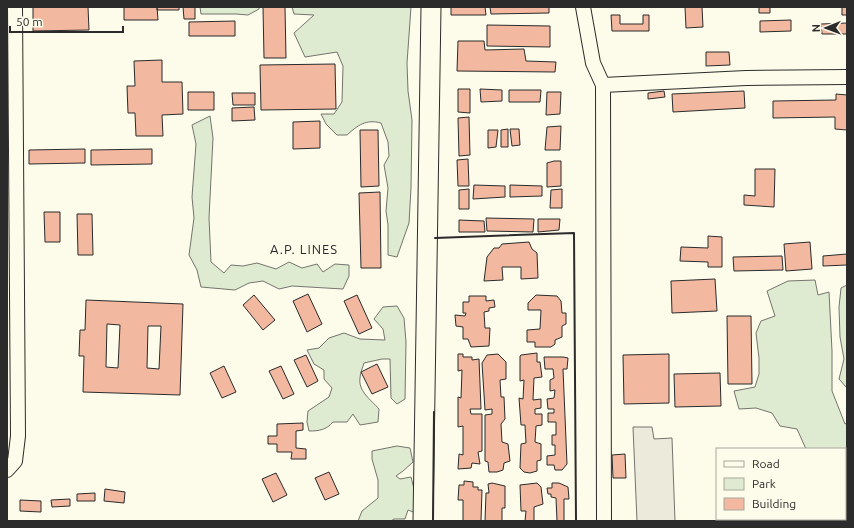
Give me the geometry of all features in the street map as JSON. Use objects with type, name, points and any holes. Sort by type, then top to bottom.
[{"type":"main road","points":[[423,521],[431,7]]},
{"type":"street","points":[[7,470],[15,461],[18,436],[11,135],[14,7]]},
{"type":"street","points":[[584,7],[593,63],[602,85],[604,521]]},
{"type":"street","points":[[602,85],[746,78],[847,78]]},
{"type":"green space","points":[[200,7],[259,7],[259,9],[248,15],[201,14]]},
{"type":"green space","points":[[292,7],[411,7],[407,63],[408,91],[412,120],[411,188],[409,223],[397,257],[388,255],[388,225],[386,211],[388,188],[384,165],[389,156],[388,142],[381,123],[367,122],[355,128],[347,135],[337,135],[326,124],[321,114],[334,114],[342,102],[343,66],[337,52],[305,57],[294,33],[314,15],[294,14]]},
{"type":"green space","points":[[210,116],[213,138],[209,218],[211,262],[224,273],[231,265],[243,266],[257,263],[276,269],[289,262],[302,268],[317,264],[323,272],[335,264],[349,265],[349,276],[343,289],[292,286],[279,289],[263,281],[249,283],[235,290],[201,287],[197,270],[189,255],[194,218],[192,197],[196,144],[192,125]]},
{"type":"green space","points":[[815,280],[818,295],[829,292],[832,351],[832,391],[845,424],[847,423],[846,450],[846,448],[806,448],[797,429],[780,426],[772,413],[756,408],[739,409],[734,391],[755,387],[759,374],[756,333],[761,321],[775,316],[767,291],[788,281]]},
{"type":"green space","points":[[847,285],[846,387],[839,379],[844,359],[840,337],[839,307],[841,288]]},
{"type":"green space","points":[[397,306],[404,318],[406,342],[405,399],[397,404],[391,398],[390,359],[382,359],[364,363],[360,374],[360,383],[363,391],[379,409],[378,422],[360,425],[353,414],[347,422],[333,422],[322,430],[309,431],[307,422],[308,411],[329,397],[332,388],[324,379],[324,370],[314,364],[307,350],[319,348],[329,338],[344,333],[360,339],[385,340],[383,329],[374,319],[383,307]]},
{"type":"green space","points":[[397,446],[410,448],[413,462],[396,476],[400,479],[411,477],[415,493],[416,513],[408,510],[405,519],[394,519],[391,521],[358,521],[362,511],[378,498],[378,480],[372,459],[372,451]]},
{"type":"green space","points":[[846,450],[847,521],[810,521],[846,520]]},
{"type":"shaded area","points":[[633,427],[652,427],[654,439],[672,438],[675,521],[637,521]]},
{"type":"building","points":[[33,7],[88,7],[89,30],[33,31]]},
{"type":"building","points":[[124,7],[157,7],[158,20],[124,20]]},
{"type":"building","points":[[157,7],[179,7],[179,10],[157,10]]},
{"type":"building","points":[[183,7],[195,7],[195,19],[184,19]]},
{"type":"building","points":[[263,7],[285,7],[286,58],[264,58]]},
{"type":"building","points":[[451,7],[485,7],[486,15],[451,15]]},
{"type":"building","points":[[490,7],[549,7],[549,13],[491,14]]},
{"type":"building","points":[[685,7],[702,7],[703,27],[686,28]]},
{"type":"building","points":[[759,7],[770,7],[770,13],[759,13]]},
{"type":"building","points":[[842,7],[847,7],[847,15],[842,15]]},
{"type":"building","points":[[611,15],[620,15],[620,24],[643,24],[643,15],[649,15],[649,31],[612,31]]},
{"type":"building","points":[[791,20],[791,31],[760,32],[760,21]]},
{"type":"building","points":[[235,21],[235,36],[189,36],[189,22]]},
{"type":"building","points":[[847,23],[847,34],[822,34],[821,24]]},
{"type":"building","points":[[487,25],[550,26],[550,47],[487,46]]},
{"type":"building","points":[[458,41],[484,41],[485,50],[524,49],[526,61],[556,62],[555,72],[457,71]]},
{"type":"building","points":[[706,52],[729,52],[730,65],[706,66]]},
{"type":"building","points":[[162,60],[162,82],[182,82],[183,114],[162,115],[163,136],[136,136],[135,113],[128,113],[127,86],[135,86],[134,61]]},
{"type":"building","points":[[335,64],[336,109],[261,110],[260,65]]},
{"type":"building","points":[[458,89],[470,89],[470,113],[458,112]]},
{"type":"building","points":[[480,89],[502,90],[502,101],[481,102]]},
{"type":"building","points":[[509,90],[541,90],[540,102],[509,102]]},
{"type":"building","points":[[664,91],[665,97],[648,99],[648,93]]},
{"type":"building","points":[[744,91],[745,108],[673,112],[672,94]]},
{"type":"building","points":[[188,92],[214,92],[214,110],[188,110]]},
{"type":"building","points":[[547,92],[561,92],[560,114],[546,115]]},
{"type":"building","points":[[232,93],[255,93],[255,105],[233,105]]},
{"type":"building","points":[[836,94],[847,95],[847,130],[835,129],[835,117],[773,118],[773,101],[836,100]]},
{"type":"building","points":[[254,107],[255,120],[232,121],[232,108]]},
{"type":"building","points":[[469,117],[470,155],[459,156],[458,118]]},
{"type":"building","points":[[320,121],[320,148],[293,149],[293,122]]},
{"type":"building","points":[[561,126],[560,150],[545,150],[547,127]]},
{"type":"building","points":[[508,129],[508,147],[501,147],[501,130]]},
{"type":"building","points":[[510,129],[519,129],[520,145],[512,146]]},
{"type":"building","points":[[360,130],[378,130],[379,186],[361,187]]},
{"type":"building","points":[[488,130],[498,130],[496,147],[488,148]]},
{"type":"building","points":[[85,149],[85,163],[29,164],[29,150]]},
{"type":"building","points":[[152,149],[152,164],[91,165],[91,150]]},
{"type":"building","points":[[468,159],[469,186],[458,186],[457,160]]},
{"type":"building","points":[[561,161],[561,186],[547,187],[547,163]]},
{"type":"building","points":[[755,169],[775,169],[774,207],[744,205],[744,195],[755,196]]},
{"type":"building","points":[[474,185],[505,186],[505,197],[473,199]]},
{"type":"building","points":[[510,185],[542,186],[542,196],[510,197]]},
{"type":"building","points":[[469,189],[469,209],[459,209],[459,190]]},
{"type":"building","points":[[562,189],[562,208],[550,208],[551,190]]},
{"type":"building","points":[[380,192],[381,268],[361,268],[359,193]]},
{"type":"building","points":[[44,212],[60,212],[60,242],[45,242]]},
{"type":"building","points":[[77,214],[92,214],[93,255],[78,255]]},
{"type":"building","points":[[486,218],[534,219],[533,232],[487,231]]},
{"type":"building","points":[[538,219],[560,219],[559,230],[538,232]]},
{"type":"building","points":[[459,220],[484,221],[485,232],[459,232]]},
{"type":"building","points":[[708,236],[722,237],[722,267],[708,267],[708,262],[680,261],[681,247],[708,248]]},
{"type":"building","points":[[529,242],[532,249],[537,253],[538,278],[521,279],[521,267],[502,267],[503,280],[484,281],[487,257],[494,248],[499,248],[502,244]]},
{"type":"building","points":[[810,242],[812,269],[786,271],[784,244]]},
{"type":"building","points":[[847,254],[847,265],[823,266],[823,256]]},
{"type":"building","points":[[782,256],[783,270],[734,271],[733,257]]},
{"type":"building","points":[[715,279],[717,311],[672,313],[671,281]]},
{"type":"building","points":[[308,294],[322,324],[307,332],[293,301]]},
{"type":"building","points":[[254,295],[275,320],[263,330],[243,305]]},
{"type":"building","points":[[357,295],[372,328],[359,334],[344,301]]},
{"type":"building","points":[[536,295],[557,296],[561,301],[562,313],[566,313],[566,324],[562,326],[562,337],[555,340],[555,344],[551,347],[535,347],[535,342],[527,342],[527,330],[540,329],[541,310],[528,310],[528,303]]},
{"type":"building","points":[[469,296],[486,296],[486,301],[494,300],[495,307],[489,308],[489,311],[484,312],[485,328],[490,328],[489,346],[471,347],[468,339],[463,339],[463,327],[456,326],[455,315],[465,316],[466,313],[463,313],[463,302],[469,302]]},
{"type":"building","points":[[86,300],[183,304],[180,395],[83,392],[84,356],[79,356],[80,330],[85,330]],"holes":[[[107,324],[120,325],[118,368],[106,367]],[[148,326],[161,326],[159,369],[147,368]]]},
{"type":"building","points":[[727,316],[751,316],[752,384],[728,384]]},
{"type":"building","points":[[537,353],[537,362],[540,362],[542,377],[534,378],[533,400],[541,399],[541,408],[535,409],[535,414],[542,414],[542,425],[536,426],[535,442],[541,444],[541,460],[537,461],[537,471],[530,473],[524,472],[520,468],[521,444],[526,443],[525,425],[521,425],[519,398],[523,399],[524,380],[520,381],[520,356]]},
{"type":"building","points":[[458,354],[463,354],[463,357],[472,357],[472,360],[479,359],[481,409],[470,409],[471,414],[482,414],[482,451],[478,452],[480,464],[472,463],[471,468],[458,469],[459,454],[463,455],[463,426],[458,427],[458,397],[461,398],[462,370],[458,371]]},
{"type":"building","points":[[498,354],[506,362],[506,379],[500,380],[501,397],[504,397],[505,419],[501,424],[502,442],[508,444],[510,461],[504,463],[503,470],[489,472],[488,462],[485,461],[485,415],[492,414],[492,409],[485,410],[482,363],[487,355]]},
{"type":"building","points":[[669,354],[669,403],[624,404],[623,355]]},
{"type":"building","points":[[306,355],[318,381],[307,387],[294,360]]},
{"type":"building","points":[[544,357],[568,358],[567,369],[563,369],[567,464],[562,470],[555,470],[554,465],[547,465],[547,456],[555,455],[555,445],[552,445],[552,435],[556,435],[556,422],[548,422],[548,413],[554,413],[554,409],[548,409],[547,399],[554,398],[555,390],[550,391],[550,380],[554,378],[553,369],[545,369]]},
{"type":"building","points":[[377,364],[388,387],[372,394],[361,372]]},
{"type":"building","points":[[224,366],[236,392],[222,398],[210,373]]},
{"type":"building","points":[[281,366],[294,394],[283,399],[269,371]]},
{"type":"building","points":[[720,373],[721,406],[675,407],[674,374]]},
{"type":"building","points":[[303,423],[303,430],[296,431],[296,448],[306,449],[306,459],[291,459],[292,452],[277,452],[277,444],[268,444],[268,436],[277,436],[277,424]]},
{"type":"building","points":[[625,454],[626,478],[613,478],[612,455]]},
{"type":"building","points":[[329,472],[339,494],[325,500],[315,478]]},
{"type":"building","points":[[276,473],[287,495],[273,502],[262,479]]},
{"type":"building","points":[[464,481],[473,482],[473,487],[478,487],[478,490],[482,490],[481,521],[463,521],[463,500],[458,500],[459,485],[464,485]]},
{"type":"building","points":[[492,483],[505,486],[505,508],[502,508],[502,521],[485,521],[486,493],[489,493],[488,484]]},
{"type":"building","points":[[537,483],[541,487],[543,504],[534,507],[534,521],[525,521],[526,511],[521,511],[520,485]]},
{"type":"building","points":[[552,483],[559,483],[568,487],[569,499],[564,499],[564,521],[557,521],[556,498],[551,497],[551,494],[548,494],[547,488],[552,488]]},
{"type":"building","points":[[105,489],[125,492],[124,503],[104,501]]},
{"type":"building","points":[[95,493],[95,501],[77,501],[77,494]]},
{"type":"building","points":[[70,499],[70,506],[52,507],[51,500]]},
{"type":"building","points":[[20,500],[41,501],[41,512],[20,511]]},
{"type":"wall","points":[[435,238],[574,233],[576,521]]},
{"type":"wall","points":[[433,521],[434,412]]},
{"type":"district","name":"A.P. LINES","points":[[304,249]]}]
